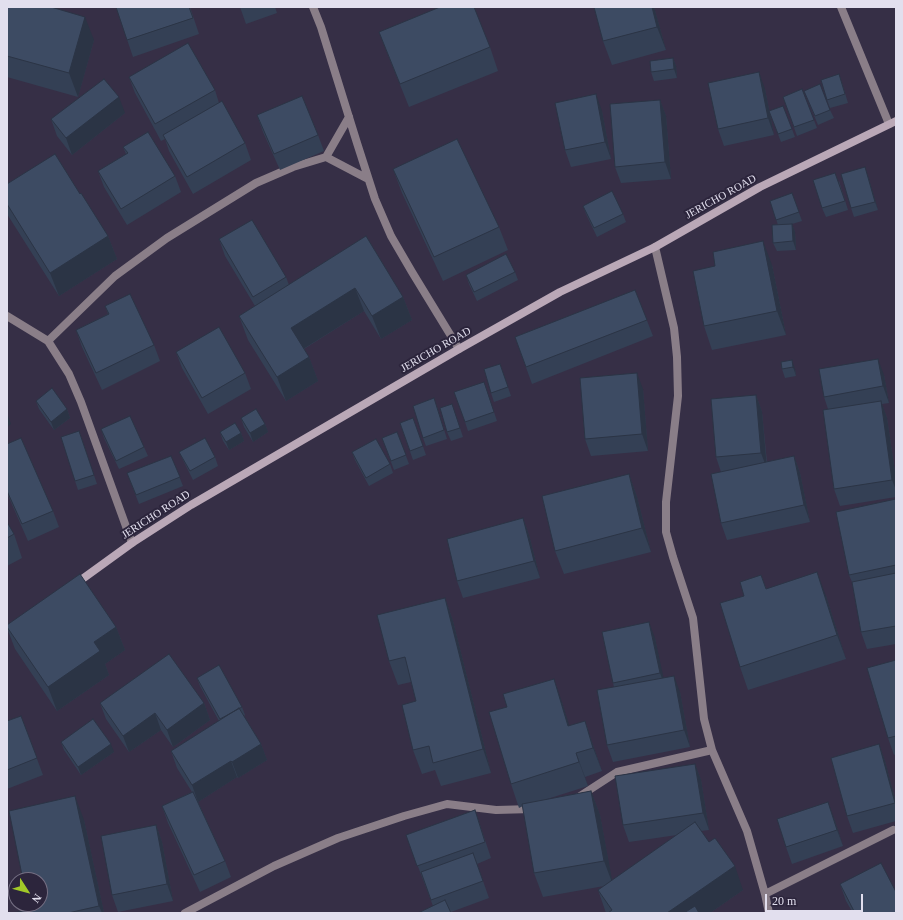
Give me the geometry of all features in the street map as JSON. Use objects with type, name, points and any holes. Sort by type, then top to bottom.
[{"type":"street","points":[[314,7],[375,199],[392,236],[412,272],[459,349]]},
{"type":"street","points":[[841,7],[893,122]]},
{"type":"street","points":[[48,341],[115,276],[167,238],[256,183],[293,167],[326,157],[349,117]]},
{"type":"street","name":"JERICHO ROAD","points":[[70,588],[132,544],[191,505],[459,349],[560,292],[655,246],[760,187],[893,122]]},
{"type":"street","points":[[326,157],[368,179]]},
{"type":"street","points":[[655,246],[674,328],[677,357],[678,396],[666,502],[666,532],[693,618],[704,719],[712,750],[747,831],[769,913]]},
{"type":"street","points":[[7,316],[48,341],[69,374],[81,402],[132,544]]},
{"type":"street","points":[[568,804],[617,772],[712,750]]},
{"type":"street","points":[[185,913],[274,866],[338,838],[404,816],[447,804],[496,810],[540,808]]},
{"type":"street","points":[[765,894],[893,830]]},
{"type":"building","points":[[7,7],[51,7],[85,17],[69,73],[7,56]]},
{"type":"building","points":[[116,7],[189,7],[193,18],[127,40]]},
{"type":"building","points":[[440,7],[474,7],[490,47],[400,84],[379,32]]},
{"type":"building","points":[[594,7],[652,7],[657,27],[603,41]]},
{"type":"building","points":[[188,43],[215,90],[155,124],[129,77]]},
{"type":"building","points":[[673,58],[674,69],[651,72],[650,61]]},
{"type":"building","points":[[759,72],[768,118],[718,129],[708,83]]},
{"type":"building","points":[[839,74],[845,94],[827,100],[821,80]]},
{"type":"building","points":[[104,79],[119,97],[66,138],[51,119]]},
{"type":"building","points":[[820,84],[830,110],[815,116],[804,91]]},
{"type":"building","points":[[802,89],[814,120],[794,127],[783,97]]},
{"type":"building","points":[[596,94],[605,142],[565,150],[555,103]]},
{"type":"building","points":[[302,96],[318,135],[274,154],[257,115]]},
{"type":"building","points":[[660,100],[665,162],[615,167],[610,104]]},
{"type":"building","points":[[222,101],[245,143],[187,177],[163,135]]},
{"type":"building","points":[[783,106],[792,129],[778,134],[769,111]]},
{"type":"building","points":[[148,132],[175,176],[121,209],[98,171],[128,153],[123,147]]},
{"type":"building","points":[[457,139],[499,227],[434,257],[393,169]]},
{"type":"building","points":[[55,154],[108,236],[50,273],[7,204],[7,184]]},
{"type":"building","points":[[865,167],[875,202],[851,208],[841,174]]},
{"type":"building","points":[[835,173],[845,201],[822,208],[813,180]]},
{"type":"building","points":[[612,191],[623,214],[594,228],[583,206]]},
{"type":"building","points":[[792,193],[799,212],[776,220],[770,201]]},
{"type":"building","points":[[252,220],[286,277],[253,297],[219,239]]},
{"type":"building","points":[[792,224],[793,241],[773,243],[772,225]]},
{"type":"building","points":[[366,236],[403,297],[372,316],[355,288],[291,328],[309,357],[277,377],[239,316]]},
{"type":"building","points":[[763,241],[777,311],[704,326],[693,271],[715,266],[713,252]]},
{"type":"building","points":[[506,254],[515,272],[474,292],[466,275]]},
{"type":"building","points":[[635,290],[647,320],[526,367],[515,337]]},
{"type":"building","points":[[130,294],[154,345],[96,373],[76,330],[109,314],[105,306]]},
{"type":"building","points":[[219,327],[245,373],[202,398],[176,352]]},
{"type":"building","points":[[878,359],[883,386],[824,397],[819,369]]},
{"type":"building","points":[[792,360],[793,367],[782,369],[781,362]]},
{"type":"building","points":[[500,364],[508,387],[491,393],[484,369]]},
{"type":"building","points":[[637,373],[642,434],[585,439],[580,378]]},
{"type":"building","points":[[484,382],[494,412],[465,422],[454,392]]},
{"type":"building","points":[[52,388],[67,409],[51,422],[36,401]]},
{"type":"building","points":[[756,395],[761,453],[716,457],[711,399]]},
{"type":"building","points":[[434,398],[444,430],[423,438],[413,406]]},
{"type":"building","points":[[881,401],[892,480],[834,489],[823,410]]},
{"type":"building","points":[[452,404],[460,428],[447,432],[440,408]]},
{"type":"building","points":[[256,409],[265,424],[250,433],[241,418]]},
{"type":"building","points":[[130,416],[144,447],[116,461],[101,429]]},
{"type":"building","points":[[413,418],[423,446],[410,451],[400,423]]},
{"type":"building","points":[[235,423],[241,433],[226,442],[220,432]]},
{"type":"building","points":[[79,431],[94,475],[75,481],[61,437]]},
{"type":"building","points":[[397,432],[406,455],[391,461],[382,438]]},
{"type":"building","points":[[21,438],[53,511],[22,524],[7,491],[7,444]]},
{"type":"building","points":[[205,438],[215,457],[190,471],[179,452]]},
{"type":"building","points":[[376,439],[390,464],[366,478],[352,452]]},
{"type":"building","points":[[171,456],[180,477],[136,495],[127,473]]},
{"type":"building","points":[[794,456],[804,505],[721,523],[711,474]]},
{"type":"building","points":[[629,474],[642,528],[555,551],[542,496]]},
{"type":"building","points":[[896,499],[896,565],[849,575],[836,512]]},
{"type":"building","points":[[523,518],[534,561],[457,581],[447,539]]},
{"type":"building","points":[[7,522],[14,534],[7,538]]},
{"type":"building","points":[[817,572],[837,635],[740,667],[720,603],[744,596],[740,582],[761,575],[766,589]]},
{"type":"building","points":[[896,573],[896,626],[861,632],[852,582]]},
{"type":"building","points":[[80,574],[116,627],[94,642],[100,651],[48,687],[7,625]]},
{"type":"building","points":[[445,598],[483,749],[433,763],[429,746],[413,750],[402,705],[416,701],[405,657],[389,661],[377,615]]},
{"type":"building","points":[[649,622],[660,673],[613,683],[602,632]]},
{"type":"building","points":[[169,654],[204,703],[167,730],[155,713],[123,736],[100,703]]},
{"type":"building","points":[[896,660],[896,736],[888,738],[867,668]]},
{"type":"building","points":[[219,665],[242,707],[220,719],[197,678]]},
{"type":"building","points":[[674,676],[684,730],[607,745],[597,690]]},
{"type":"building","points":[[554,679],[568,726],[585,721],[593,748],[576,753],[579,762],[511,784],[489,712],[507,707],[503,694]]},
{"type":"building","points":[[239,708],[261,744],[192,785],[171,751]]},
{"type":"building","points":[[21,716],[37,758],[7,770],[7,721]]},
{"type":"building","points":[[93,719],[111,744],[78,767],[61,742]]},
{"type":"building","points":[[879,744],[895,803],[847,816],[831,758]]},
{"type":"building","points":[[695,764],[703,813],[623,825],[615,776]]},
{"type":"building","points":[[591,791],[604,861],[534,873],[522,804]]},
{"type":"building","points":[[193,792],[225,861],[194,875],[162,806]]},
{"type":"building","points":[[75,796],[99,906],[68,913],[30,913],[48,912],[48,872],[21,872],[9,811]]},
{"type":"building","points":[[828,802],[837,830],[786,847],[777,819]]},
{"type":"building","points":[[475,810],[485,842],[417,866],[406,835]]},
{"type":"building","points":[[695,822],[709,842],[715,838],[735,866],[667,913],[608,913],[612,910],[598,890]]},
{"type":"building","points":[[156,825],[167,884],[112,895],[101,836]]},
{"type":"building","points":[[473,853],[483,881],[431,900],[421,872]]},
{"type":"building","points":[[881,863],[896,892],[896,913],[855,913],[840,884]]},
{"type":"building","points":[[445,900],[451,913],[418,913]]},
{"type":"building","points":[[695,906],[699,913],[684,913]]},
{"type":"building","points":[[18,912],[30,912],[30,913],[12,913]]}]
